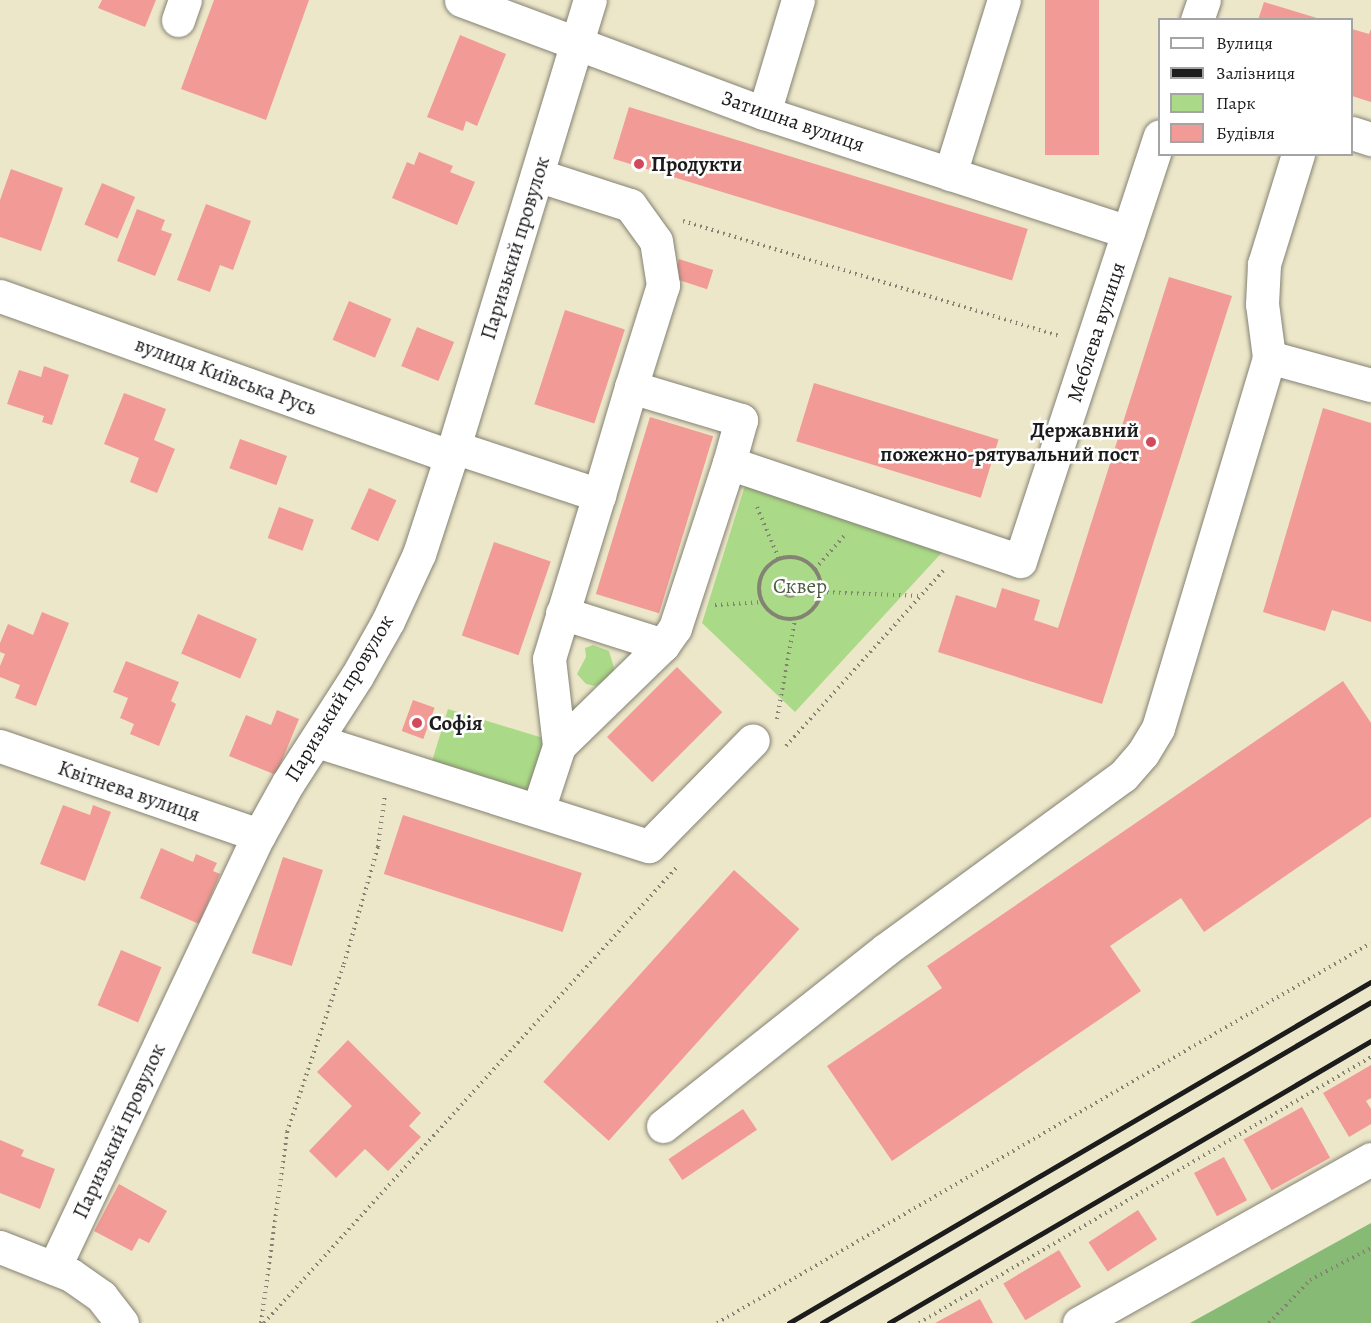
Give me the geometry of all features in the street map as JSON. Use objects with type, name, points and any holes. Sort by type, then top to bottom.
[{"type":"street","name":"Затишна вулиця","points":[[461,0],[764,113],[1128,232]]},
{"type":"street","name":"Паризький провулок","points":[[54,1268],[259,835],[288,783],[317,741],[388,621],[419,554],[453,452],[590,0]]},
{"type":"street","points":[[764,113],[798,0]]},
{"type":"street","points":[[950,174],[1004,0]]},
{"type":"street","points":[[1198,18],[1204,0]]},
{"type":"street","points":[[1353,132],[1371,139]]},
{"type":"street","name":"Меблева вулиця","points":[[968,544],[1020,561],[1158,142]]},
{"type":"street","points":[[663,1126],[885,950],[1123,776],[1143,753],[1158,728],[1269,357],[1262,304],[1264,264],[1297,156]]},
{"type":"street","points":[[537,176],[630,205],[656,241],[663,285],[549,659],[559,746],[538,810]]},
{"type":"street","name":"вулиця Київська Русь","points":[[0,296],[453,452],[599,495]]},
{"type":"street","points":[[1269,357],[1371,385]]},
{"type":"street","points":[[559,746],[663,645],[675,628],[734,465],[741,420],[631,387]]},
{"type":"street","points":[[734,465],[968,544]]},
{"type":"street","points":[[562,613],[663,645]]},
{"type":"street","points":[[317,741],[649,846],[768,742]]},
{"type":"street","name":"Квітнева вулиця","points":[[0,746],[259,835]]},
{"type":"street","points":[[1079,1323],[1371,1160]]},
{"type":"street","points":[[0,1247],[71,1275],[101,1296],[122,1323]]},
{"type":"path","points":[[630,205],[1092,346]]},
{"type":"path","points":[[734,465],[779,559]]},
{"type":"path","points":[[815,569],[867,510]]},
{"type":"path","points":[[768,742],[920,596],[968,544]]},
{"type":"path","points":[[779,559],[801,559],[815,569],[820,580],[821,592],[817,605],[807,614],[795,619],[782,619],[770,612],[762,602],[759,590],[761,577],[768,566],[779,559]]},
{"type":"path","points":[[821,592],[920,596]]},
{"type":"path","points":[[684,607],[762,602]]},
{"type":"path","points":[[768,742],[795,619]]},
{"type":"path","points":[[262,1323],[287,1132],[344,964],[378,847],[389,764]]},
{"type":"path","points":[[262,1323],[683,861]]},
{"type":"path","points":[[717,1323],[1371,943]]},
{"type":"path","points":[[919,1323],[1371,1057]]},
{"type":"path","points":[[1269,1323],[1310,1280],[1371,1248]]},
{"type":"green space","name":"Сквер","points":[[747,479],[947,547],[795,712],[702,623]]},
{"type":"green space","points":[[593,645],[609,651],[614,668],[611,677],[595,686],[586,684],[577,674],[586,657],[585,648]]},
{"type":"green space","points":[[448,709],[549,740],[532,797],[430,766]]},
{"type":"green space","points":[[1371,1223],[1371,1323],[1190,1323]]},
{"type":"building","points":[[102,0],[156,0],[145,27],[98,8]]},
{"type":"building","points":[[214,0],[309,0],[266,120],[181,89]]},
{"type":"building","points":[[1045,0],[1099,0],[1099,155],[1045,155]]},
{"type":"building","points":[[1264,2],[1317,18],[1259,18]]},
{"type":"building","points":[[1353,29],[1369,34],[1371,29],[1371,102],[1353,96]]},
{"type":"building","points":[[460,35],[506,54],[477,126],[466,121],[463,131],[427,117]]},
{"type":"building","points":[[629,107],[1028,229],[1012,281],[613,159]]},
{"type":"building","points":[[419,152],[453,166],[450,172],[475,182],[457,225],[392,198],[407,162],[414,165]]},
{"type":"building","points":[[11,169],[63,188],[41,251],[0,237],[0,200]]},
{"type":"building","points":[[102,183],[135,197],[118,238],[84,224]]},
{"type":"building","points":[[206,204],[251,221],[233,270],[220,265],[210,292],[177,280]]},
{"type":"building","points":[[137,209],[165,220],[161,230],[172,234],[155,276],[117,261]]},
{"type":"building","points":[[679,259],[713,270],[707,289],[673,278]]},
{"type":"building","name":"Державний пожежно-рятувальний пост","points":[[1169,277],[1232,296],[1102,704],[938,652],[956,595],[996,608],[1002,588],[1040,600],[1034,620],[1058,628]]},
{"type":"building","points":[[349,301],[391,319],[375,358],[333,340]]},
{"type":"building","points":[[565,310],[625,329],[594,424],[534,404]]},
{"type":"building","points":[[417,327],[454,342],[438,381],[401,366]]},
{"type":"building","points":[[44,366],[69,375],[52,425],[42,422],[44,416],[7,404],[19,370],[41,377]]},
{"type":"building","points":[[814,383],[999,439],[981,498],[796,441]]},
{"type":"building","points":[[124,393],[166,409],[154,440],[175,449],[157,493],[130,482],[139,458],[104,444]]},
{"type":"building","points":[[1323,408],[1371,423],[1371,622],[1332,610],[1325,631],[1263,612]]},
{"type":"building","points":[[650,417],[713,436],[659,613],[596,594]]},
{"type":"building","points":[[240,439],[287,456],[276,485],[229,468]]},
{"type":"building","points":[[369,488],[396,500],[378,541],[351,529]]},
{"type":"building","points":[[279,507],[314,520],[302,551],[268,538]]},
{"type":"building","points":[[494,542],[551,562],[518,655],[462,636]]},
{"type":"building","points":[[42,612],[69,623],[36,706],[15,698],[20,685],[0,677],[0,666],[5,654],[0,652],[0,643],[8,624],[33,635]]},
{"type":"building","points":[[198,614],[257,639],[240,679],[181,654]]},
{"type":"building","points":[[126,661],[179,682],[171,701],[176,704],[159,746],[130,734],[134,724],[120,718],[128,698],[113,692]]},
{"type":"building","points":[[677,667],[722,712],[652,782],[607,737]]},
{"type":"building","points":[[1343,681],[1371,723],[1371,817],[1204,932],[1181,898],[1110,946],[1141,991],[892,1161],[827,1066],[942,988],[927,966]]},
{"type":"building","name":"Софія","points":[[413,700],[435,708],[423,739],[402,731]]},
{"type":"building","points":[[277,710],[299,719],[276,775],[229,756],[246,715],[271,725]]},
{"type":"building","points":[[63,805],[90,815],[93,805],[111,812],[85,881],[40,864]]},
{"type":"building","points":[[403,815],[582,873],[563,932],[384,874]]},
{"type":"building","points":[[161,848],[193,862],[196,854],[217,863],[213,871],[220,874],[199,924],[140,898]]},
{"type":"building","points":[[283,857],[323,870],[292,966],[252,953]]},
{"type":"building","points":[[734,870],[799,929],[609,1141],[543,1082]]},
{"type":"building","points":[[121,950],[162,967],[138,1022],[98,1005]]},
{"type":"building","points":[[348,1040],[421,1113],[409,1126],[421,1137],[388,1171],[365,1149],[336,1178],[309,1151],[352,1106],[317,1072]]},
{"type":"building","points":[[1371,1065],[1371,1098],[1366,1101],[1371,1109],[1371,1124],[1349,1137],[1323,1093]]},
{"type":"building","points":[[1302,1107],[1330,1158],[1272,1190],[1243,1139]]},
{"type":"building","points":[[743,1109],[757,1130],[682,1180],[668,1159]]},
{"type":"building","points":[[0,1140],[24,1150],[21,1156],[55,1169],[40,1209],[0,1193]]},
{"type":"building","points":[[1224,1157],[1247,1200],[1217,1216],[1194,1173]]},
{"type":"building","points":[[119,1184],[167,1211],[149,1243],[139,1238],[132,1251],[94,1231]]},
{"type":"building","points":[[1138,1210],[1157,1239],[1108,1271],[1089,1242]]},
{"type":"building","points":[[1059,1250],[1081,1287],[1025,1320],[1003,1283]]},
{"type":"building","points":[[980,1299],[993,1323],[935,1323]]},
{"type":"railway","points":[[789,1323],[1371,982]]},
{"type":"railway","points":[[822,1323],[1371,1002]]},
{"type":"railway","points":[[889,1323],[1371,1041]]},
{"type":"place","name":"Продукти","points":[[639,164]]},
{"type":"place","name":"Державний пожежно-рятувальний пост","points":[[1151,442]]},
{"type":"place","name":"Софія","points":[[417,723]]}]
